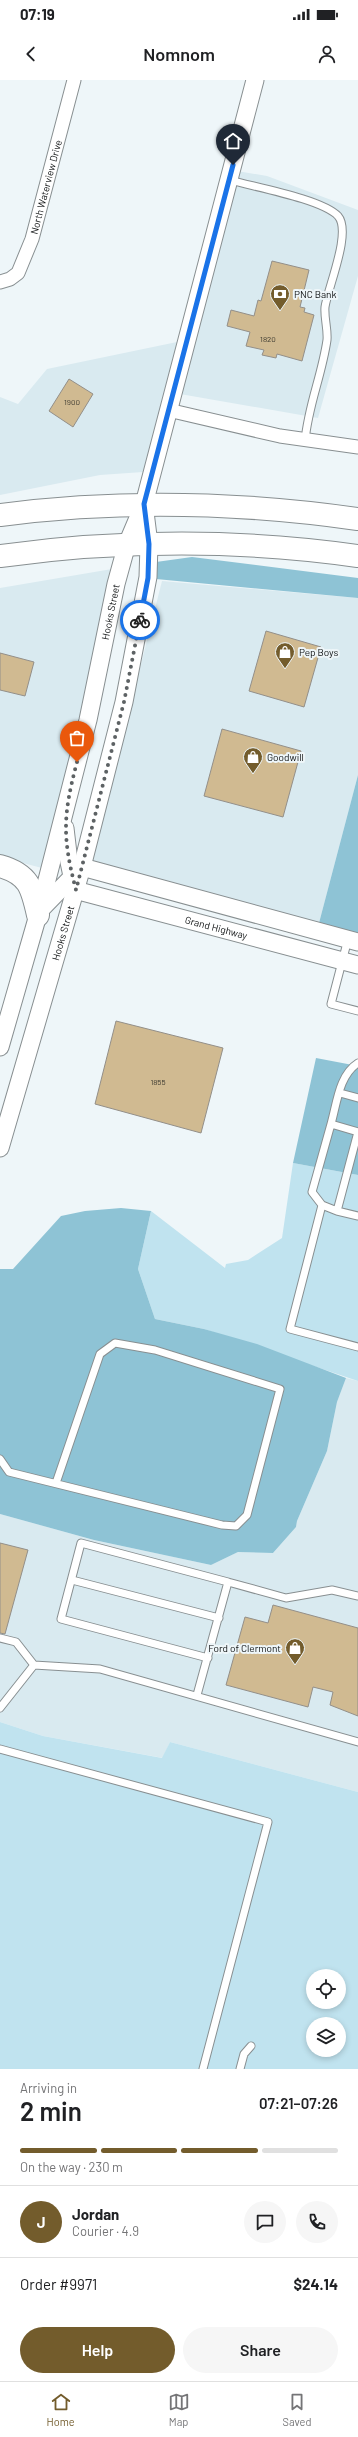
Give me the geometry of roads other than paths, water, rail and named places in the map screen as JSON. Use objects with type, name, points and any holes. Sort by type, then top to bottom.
[{"type":"highway","points":[[0,515],[72,508],[144,504],[248,506],[352,518]]},
{"type":"highway","points":[[0,556],[127,544],[149,544],[230,545],[358,556]]},
{"type":"highway","points":[[0,866],[18,873],[26,879],[38,915]]},
{"type":"street","name":"North Waterview Drive","points":[[0,282],[10,279],[18,272],[32,239],[74,80]]},
{"type":"street","name":"Hooks Street","points":[[0,1047],[38,915],[88,720],[116,584],[127,544],[144,504],[255,80]]},
{"type":"street","points":[[168,410],[305,441],[358,447]]},
{"type":"street","name":"Hooks Street","points":[[0,1148],[77,878],[124,702],[148,578],[149,544],[144,504]]},
{"type":"street","points":[[66,804],[64,832],[77,878]]},
{"type":"street","points":[[38,915],[44,904],[77,878]]},
{"type":"street","points":[[77,878],[353,940]]},
{"type":"street","name":"Grand Highway","points":[[77,878],[350,963]]},
{"type":"lane","points":[[229,179],[316,203],[331,210],[340,220],[342,236],[325,308],[327,339],[307,417],[305,441]]},
{"type":"lane","points":[[353,940],[350,963],[331,1004],[358,1011]]},
{"type":"lane","points":[[358,1063],[350,1068],[344,1078],[312,1192],[322,1205],[337,1211],[358,1216]]},
{"type":"lane","points":[[340,1093],[358,1098]]},
{"type":"lane","points":[[331,1124],[358,1132],[337,1211]]},
{"type":"lane","points":[[322,1205],[290,1328],[358,1347]]},
{"type":"lane","points":[[0,1459],[10,1472],[222,1525],[236,1526],[247,1515],[280,1389],[155,1350],[115,1343],[100,1354],[56,1483]]},
{"type":"lane","points":[[208,1658],[61,1618],[82,1543],[286,1598],[332,1590],[358,1596]]},
{"type":"lane","points":[[72,1580],[219,1618]]},
{"type":"lane","points":[[197,1695],[228,1582]]},
{"type":"lane","points":[[0,1638],[16,1642],[34,1665],[100,1669],[197,1695],[358,1742]]},
{"type":"lane","points":[[0,1708],[34,1665]]},
{"type":"lane","points":[[0,1749],[268,1822],[203,2069]]},
{"type":"lane","points":[[240,2069],[244,2054],[251,2046]]},
{"type":"place","name":"PNC Bank","points":[[280,311]]},
{"type":"place","name":"Pep Boys","points":[[285,669]]},
{"type":"place","name":"Goodwill","points":[[253,774]]},
{"type":"place","name":"Ford of Clermont","points":[[295,1665]]}]
